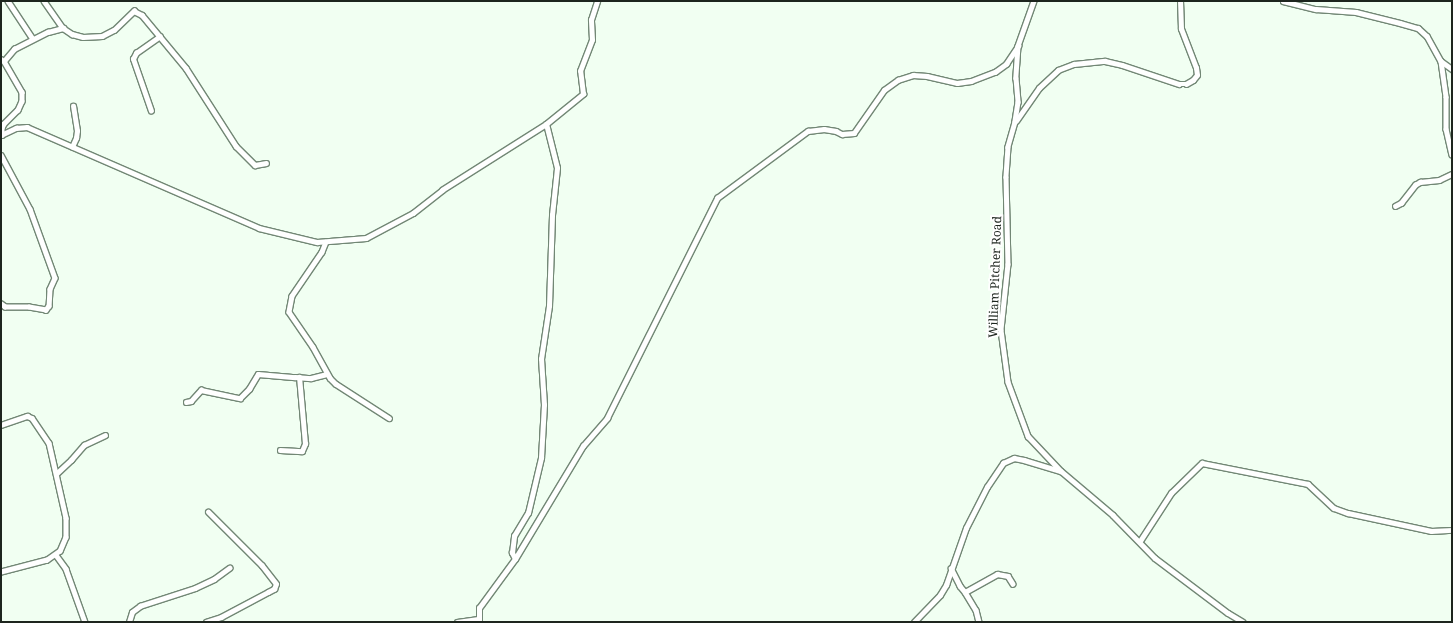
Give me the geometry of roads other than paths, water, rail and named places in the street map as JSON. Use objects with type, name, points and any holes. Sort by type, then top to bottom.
[{"type":"street","points":[[8,1],[34,39]]},
{"type":"street","points":[[44,1],[62,28],[72,34],[95,37],[114,30],[134,11],[142,14],[186,68],[236,146],[255,165],[266,163]]},
{"type":"street","points":[[62,28],[48,32],[14,49],[3,60],[22,92],[22,101],[18,110],[4,124],[2,128],[2,135],[16,128],[27,127],[259,228],[317,242],[326,242],[366,238],[413,213],[442,190],[546,124],[583,94],[580,70],[592,40],[591,20],[597,1]]},
{"type":"street","name":"William Pitcher Road","points":[[1034,1],[1018,46],[1016,78],[1018,102],[1015,122],[1008,147],[1008,264],[1001,330],[1008,382],[1028,436],[1061,472],[1113,515],[1155,558],[1228,613],[1243,622]]},
{"type":"street","points":[[1015,122],[1039,88],[1058,70],[1074,64],[1105,61],[1122,65],[1179,84],[1186,84],[1193,80],[1197,75],[1196,68],[1181,30],[1180,1]]},
{"type":"street","points":[[1283,1],[1316,9],[1356,12],[1418,28],[1426,36],[1441,61],[1446,96],[1446,129],[1452,154]]},
{"type":"street","points":[[151,111],[133,59],[136,52],[160,36]]},
{"type":"street","points":[[457,622],[479,621],[479,608],[515,559],[583,446],[607,418],[717,198],[808,130],[824,129],[836,131],[842,134],[854,133],[884,90],[898,80],[912,75],[927,76],[957,83],[971,81],[995,72],[1006,64],[1018,46]]},
{"type":"street","points":[[1441,61],[1452,69]]},
{"type":"street","points":[[72,147],[77,131],[73,106]]},
{"type":"street","points":[[515,559],[512,553],[514,536],[528,513],[541,458],[544,405],[541,359],[550,306],[552,215],[557,168],[546,124]]},
{"type":"street","points":[[1,155],[30,209],[55,278],[50,288],[49,306],[46,310],[29,307],[5,307],[1,304]]},
{"type":"street","points":[[1395,206],[1406,198],[1415,185],[1420,182],[1438,180],[1452,174]]},
{"type":"street","points":[[326,242],[322,252],[292,296],[290,312],[313,347],[327,374],[336,384],[389,418]]},
{"type":"street","points":[[186,402],[191,401],[200,390],[240,398],[249,389],[258,374],[311,378],[327,374]]},
{"type":"street","points":[[280,450],[299,452],[303,450],[305,444],[300,378]]},
{"type":"street","points":[[1,425],[27,416],[32,418],[49,443],[66,518],[66,537],[56,555],[47,560],[1,572]]},
{"type":"street","points":[[56,474],[84,445],[106,435]]},
{"type":"street","points":[[914,622],[940,595],[946,585],[958,548],[980,501],[1003,463],[1014,458],[1061,472]]},
{"type":"street","points":[[1140,541],[1172,493],[1202,463],[1308,484],[1334,508],[1348,513],[1431,531],[1452,530]]},
{"type":"street","points":[[206,622],[221,617],[274,589],[276,584],[262,566],[208,512]]},
{"type":"street","points":[[56,555],[66,569],[84,622]]},
{"type":"street","points":[[129,622],[132,612],[140,606],[196,588],[214,579],[229,568]]},
{"type":"street","points":[[951,568],[960,586],[976,610],[978,622]]},
{"type":"street","points":[[965,592],[997,574],[1008,576],[1013,584]]}]
